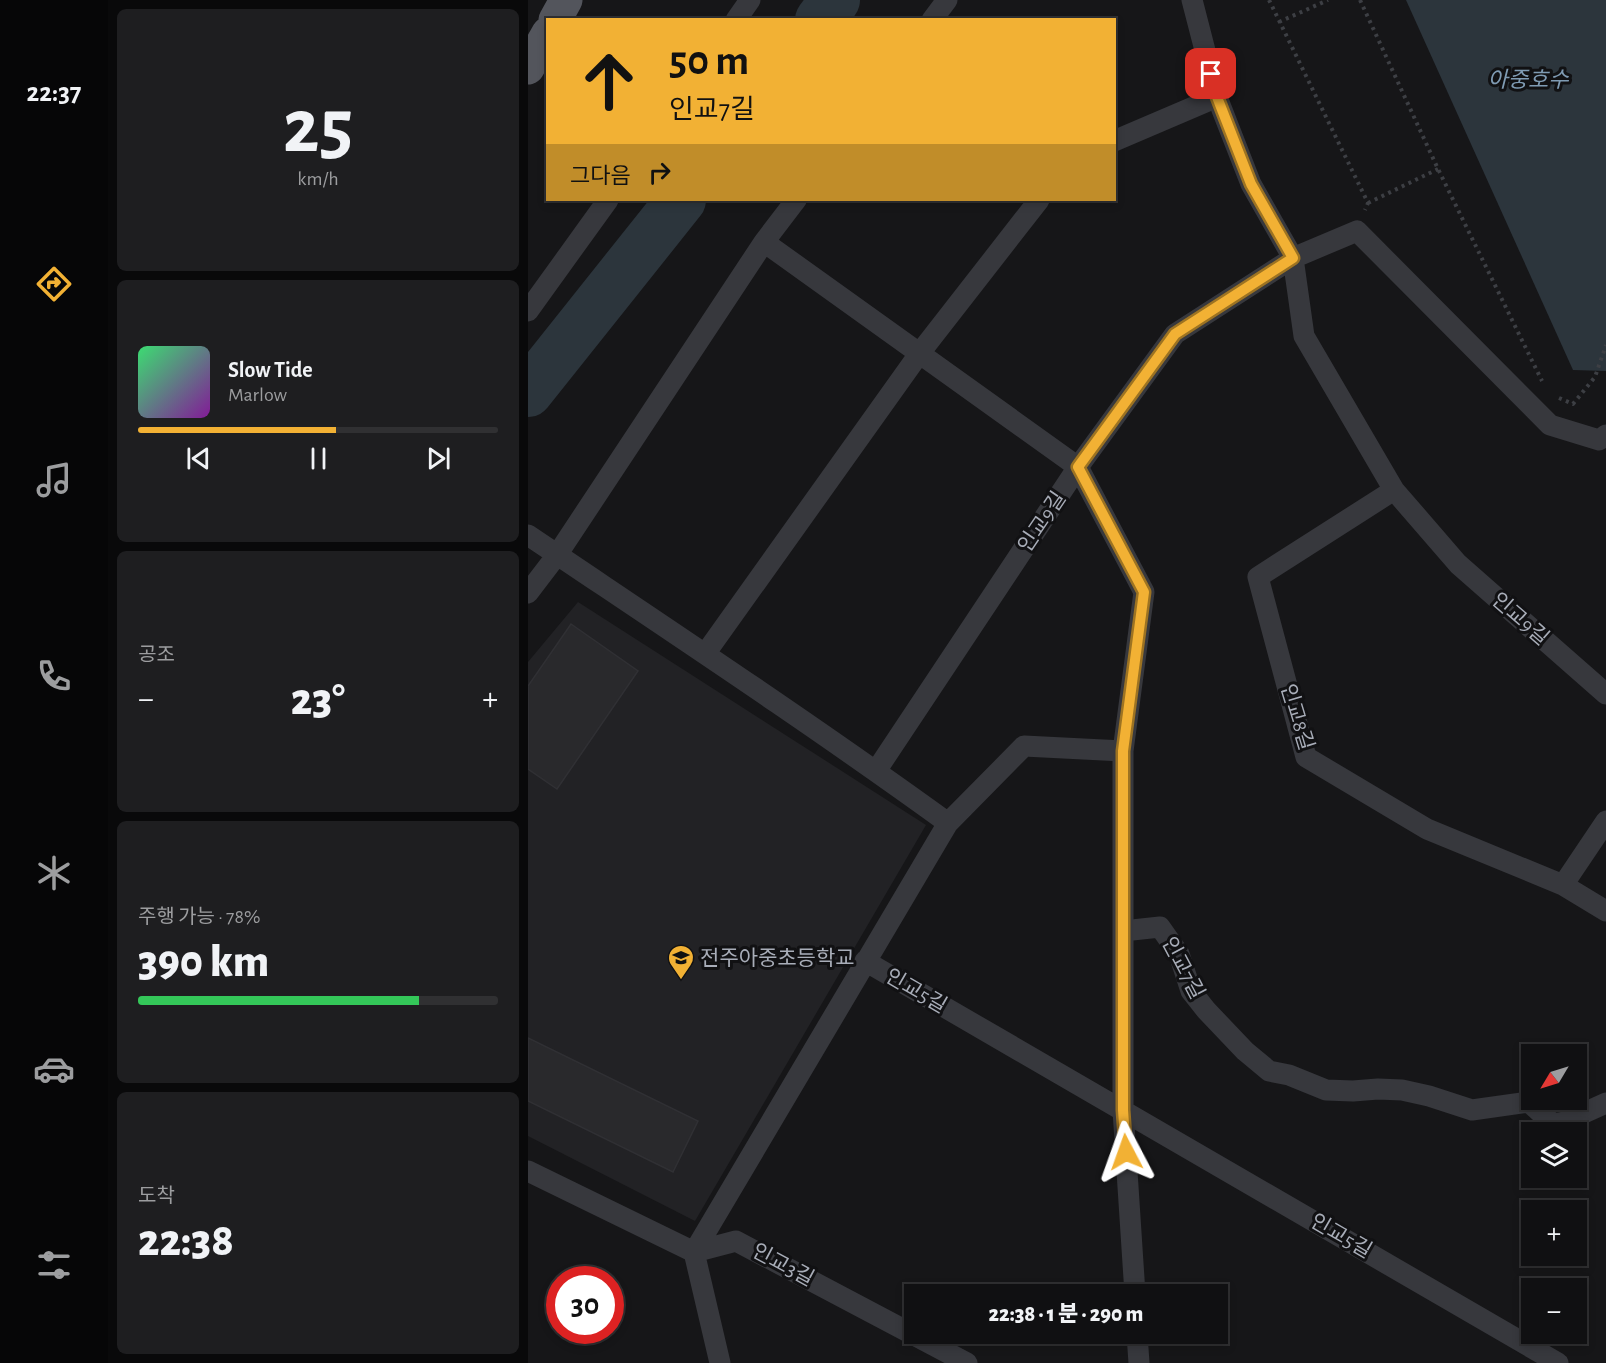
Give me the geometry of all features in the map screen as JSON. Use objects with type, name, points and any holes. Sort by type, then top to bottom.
[{"type":"main road","points":[[556,18],[566,0]]},
{"type":"main road","points":[[528,69],[546,37]]},
{"type":"street","points":[[737,18],[750,0]]},
{"type":"street","points":[[933,18],[946,0]]},
{"type":"street","name":"인교9길","points":[[1192,0],[1217,97],[1251,184],[1293,258],[1304,336],[1394,490],[1458,564],[1606,694]]},
{"type":"street","points":[[1116,140],[1217,97]]},
{"type":"street","points":[[528,310],[607,201]]},
{"type":"street","points":[[528,593],[557,555],[764,242],[795,201]]},
{"type":"street","points":[[705,654],[919,354],[1039,201]]},
{"type":"street","points":[[1293,258],[1357,231],[1550,425],[1599,441],[1606,435]]},
{"type":"street","points":[[764,242],[1078,467],[1144,592],[1123,751],[1123,1110],[1134,1284]]},
{"type":"street","name":"인교9길","points":[[876,771],[1078,467],[1175,334],[1293,258]]},
{"type":"street","name":"인교8길","points":[[1394,490],[1258,577],[1306,757],[1427,829],[1563,885],[1606,911]]},
{"type":"street","points":[[529,536],[948,822]]},
{"type":"street","points":[[720,1363],[694,1252],[948,822],[1024,746],[1123,751]]},
{"type":"street","points":[[1563,885],[1606,821]]},
{"type":"street","name":"인교7길","points":[[1123,931],[1160,927],[1179,954],[1191,991],[1245,1051],[1269,1071],[1289,1075],[1326,1090],[1402,1090],[1472,1110],[1529,1102],[1553,1124],[1564,1122],[1606,1103]]},
{"type":"street","name":"인교5길","points":[[865,961],[1558,1363]]},
{"type":"street","points":[[528,1171],[694,1252]]},
{"type":"street","name":"인교3길","points":[[694,1252],[736,1241],[967,1363]]},
{"type":"street","points":[[1138,1344],[1139,1363]]},
{"type":"path","points":[[1269,0],[1368,203]]},
{"type":"path","points":[[1279,22],[1328,0]]},
{"type":"path","points":[[1360,0],[1438,169],[1543,383]]},
{"type":"path","points":[[1357,231],[1368,203],[1438,169]]},
{"type":"path","points":[[1557,397],[1573,404],[1595,377],[1606,345]]},
{"type":"shaded area","name":"전주아중초등학교","points":[[578,602],[926,825],[695,1221],[528,1136],[528,662]]},
{"type":"water","name":"아중호수","points":[[1406,0],[1606,0],[1606,371],[1573,370]]},
{"type":"building","points":[[571,624],[638,671],[557,789],[528,769],[528,686]]},
{"type":"building","points":[[528,1038],[698,1121],[673,1172],[528,1101]]},
{"type":"waterway","points":[[822,18],[835,0]]},
{"type":"waterway","points":[[528,392],[680,201]]},
{"type":"place","name":"전주아중초등학교","points":[[681,981]]},
{"type":"route","points":[[1126,1152],[1123,1110],[1123,751],[1144,592],[1078,467],[1175,334],[1293,258],[1251,184],[1217,97],[1211,74]]}]
